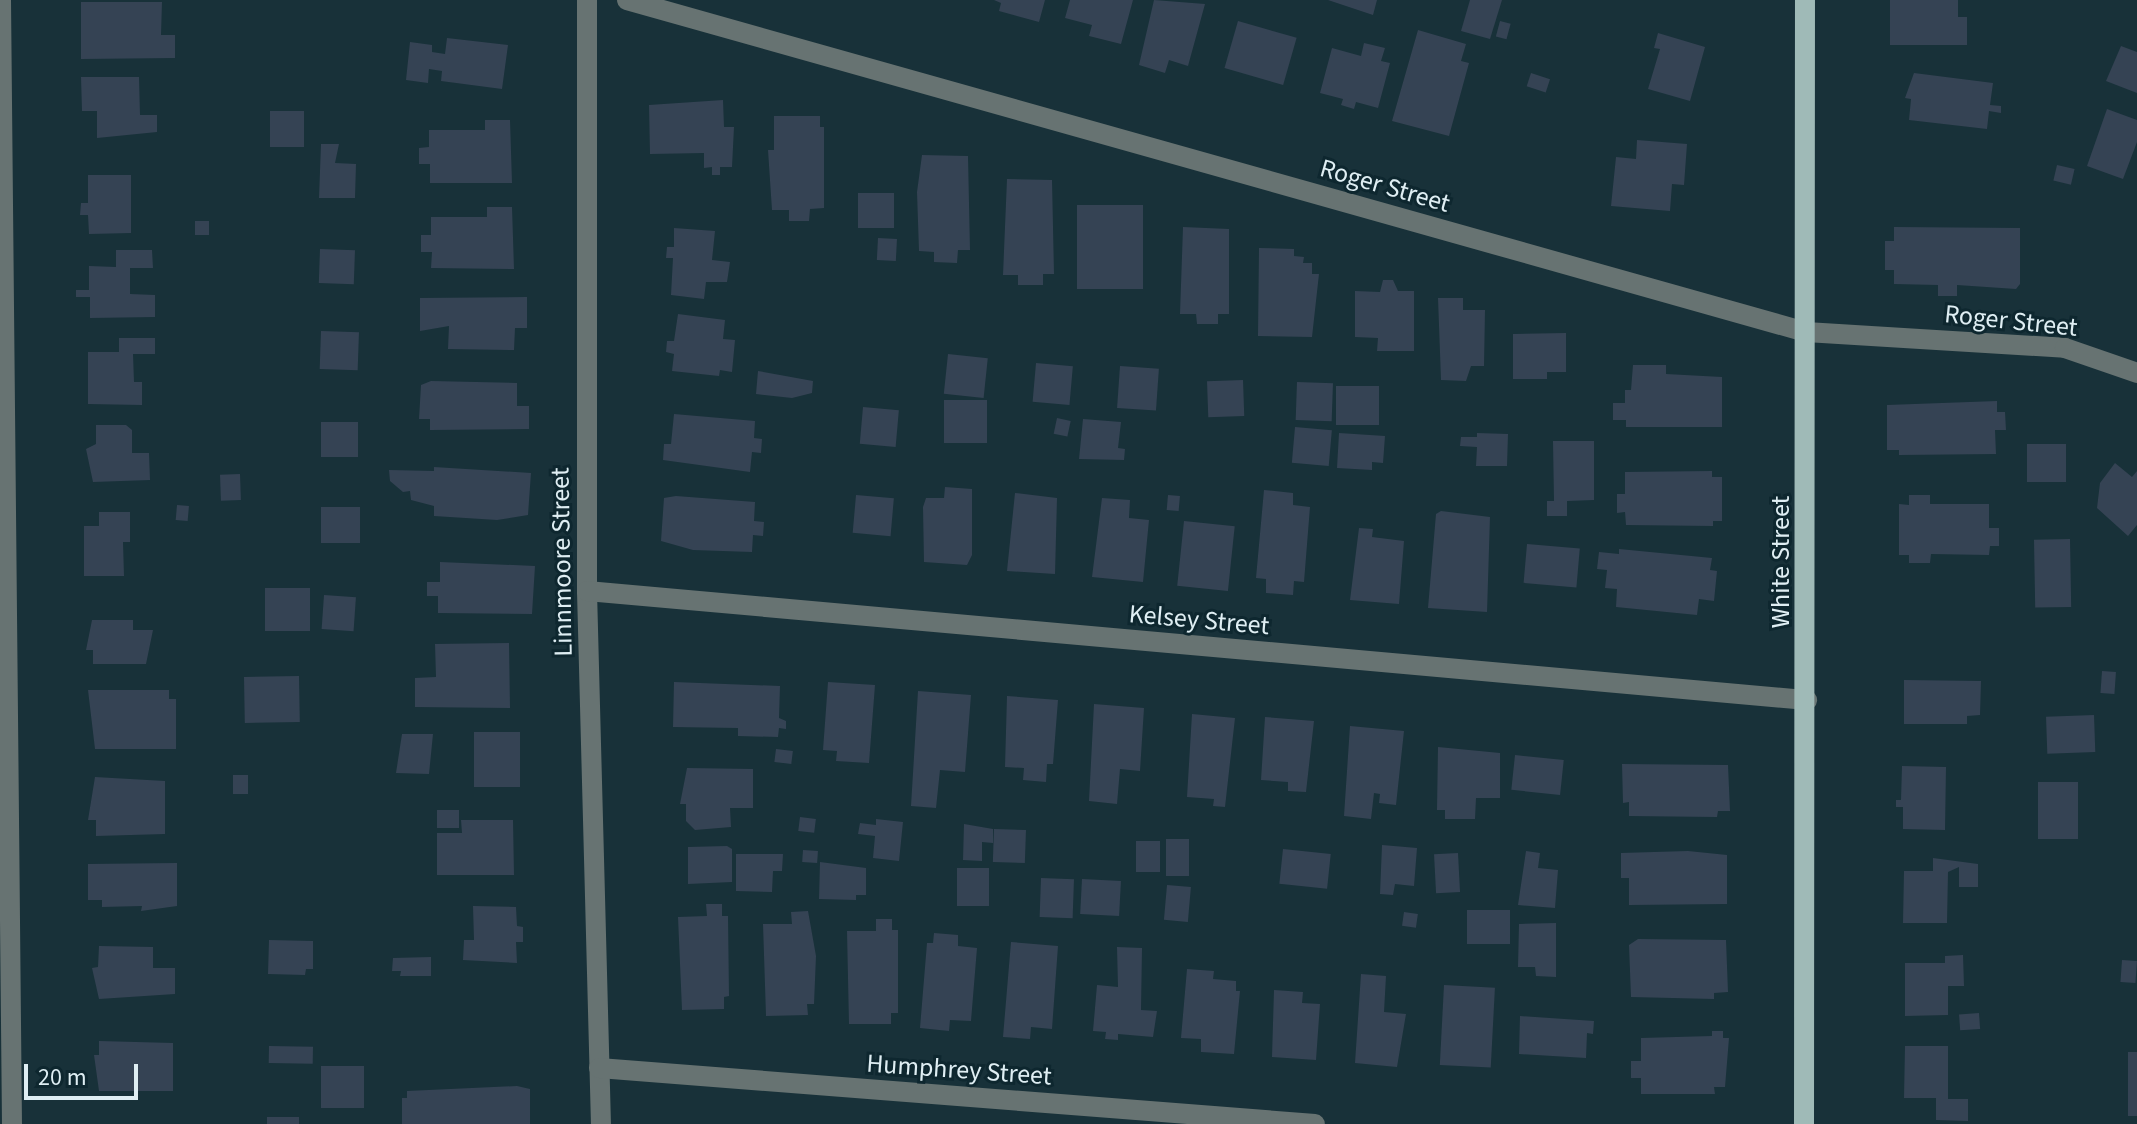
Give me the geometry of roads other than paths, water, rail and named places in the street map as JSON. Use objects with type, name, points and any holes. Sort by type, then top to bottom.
[{"type":"main road","name":"White Street","points":[[1804,1124],[1807,700],[1805,0]]},
{"type":"street","points":[[1,0],[12,1124]]},
{"type":"street","name":"Linnmoore Street","points":[[587,0],[587,591],[601,1124]]},
{"type":"street","name":"Roger Street","points":[[627,0],[1806,332],[2065,348],[2137,373]]},
{"type":"street","name":"Kelsey Street","points":[[587,591],[1807,700]]},
{"type":"street","name":"Humphrey Street","points":[[599,1068],[1315,1124]]}]
